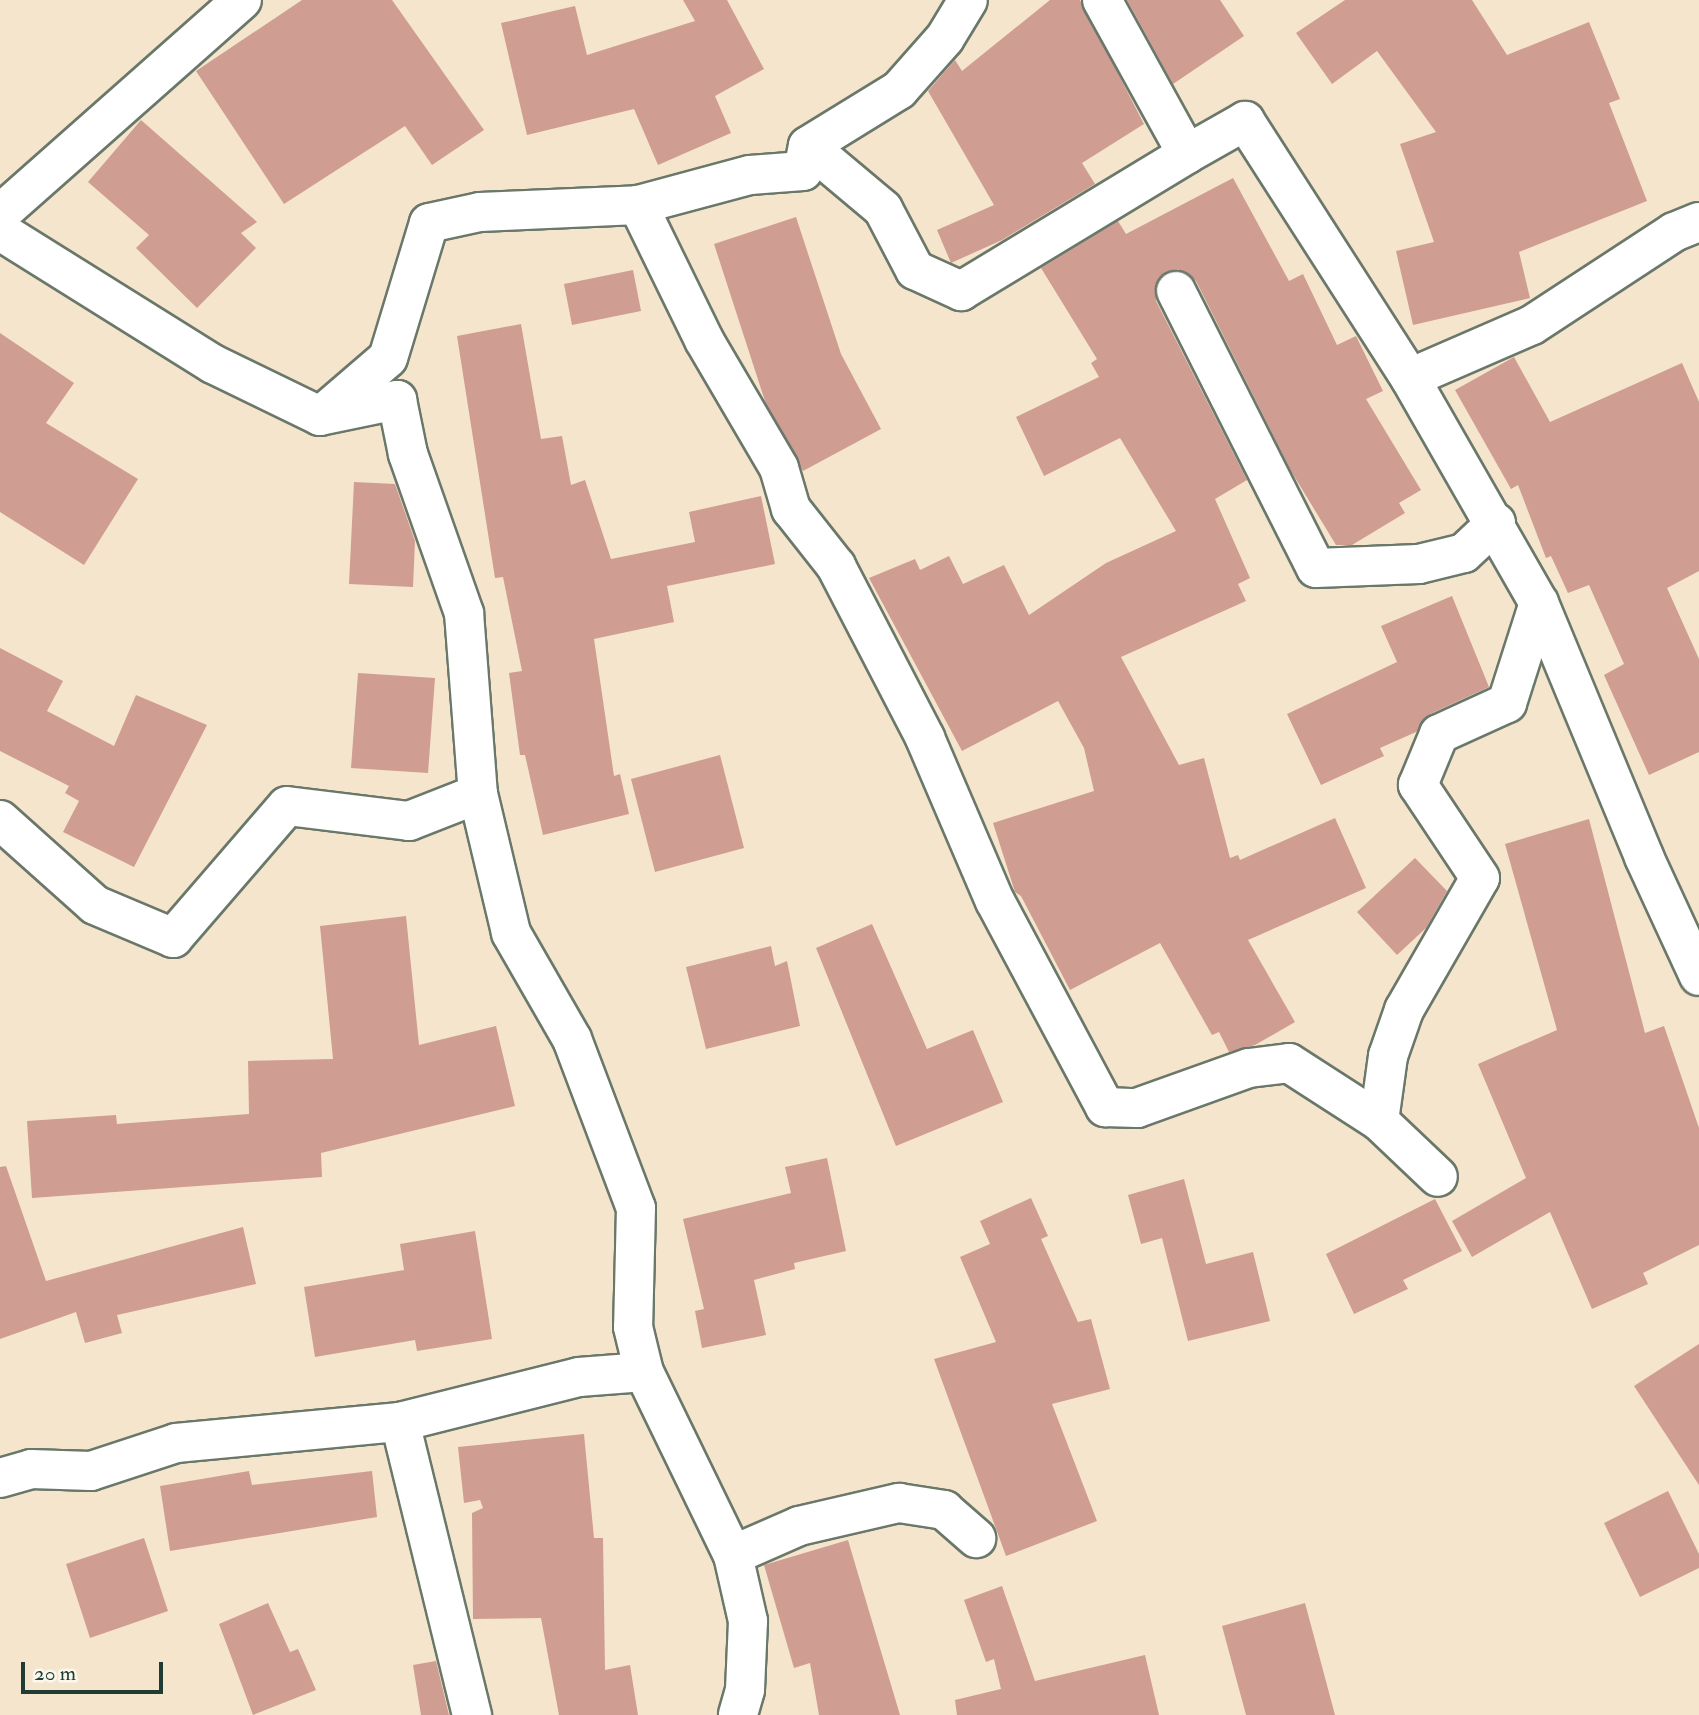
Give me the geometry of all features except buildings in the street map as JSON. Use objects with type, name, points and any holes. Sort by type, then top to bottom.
[{"type":"street","points":[[0,214],[242,0]]},
{"type":"street","points":[[320,416],[388,358],[429,223],[480,212],[638,205],[750,175],[803,172],[808,145],[899,90],[945,38],[968,0]]},
{"type":"street","points":[[1102,0],[1187,155]]},
{"type":"street","points":[[808,145],[883,209],[915,271],[961,290],[1245,121],[1410,378],[1496,523],[1539,603],[1644,857],[1699,976]]},
{"type":"street","points":[[638,205],[704,340],[779,468],[791,509],[836,566],[919,726],[995,901],[1105,1107],[1137,1108],[1249,1068],[1289,1063],[1379,1121],[1438,1177]]},
{"type":"street","points":[[1410,378],[1532,325],[1674,232],[1699,222]]},
{"type":"street","points":[[0,231],[213,364],[320,416],[397,400],[408,454],[464,613],[478,794],[511,933],[572,1039],[636,1208],[634,1327],[644,1372],[733,1555],[748,1621],[745,1690],[738,1715]]},
{"type":"street","points":[[1176,291],[1315,568],[1430,561],[1464,553],[1496,523]]},
{"type":"street","points":[[1379,1121],[1388,1056],[1404,1010],[1480,878],[1418,785],[1439,734],[1507,703],[1539,603]]},
{"type":"street","points":[[0,820],[95,905],[173,938],[287,806],[409,821],[478,794]]},
{"type":"street","points":[[0,1478],[31,1469],[91,1471],[176,1443],[400,1422],[579,1377],[644,1372]]},
{"type":"street","points":[[400,1422],[472,1715]]},
{"type":"street","points":[[733,1555],[799,1526],[899,1503],[944,1510],[976,1538]]}]
